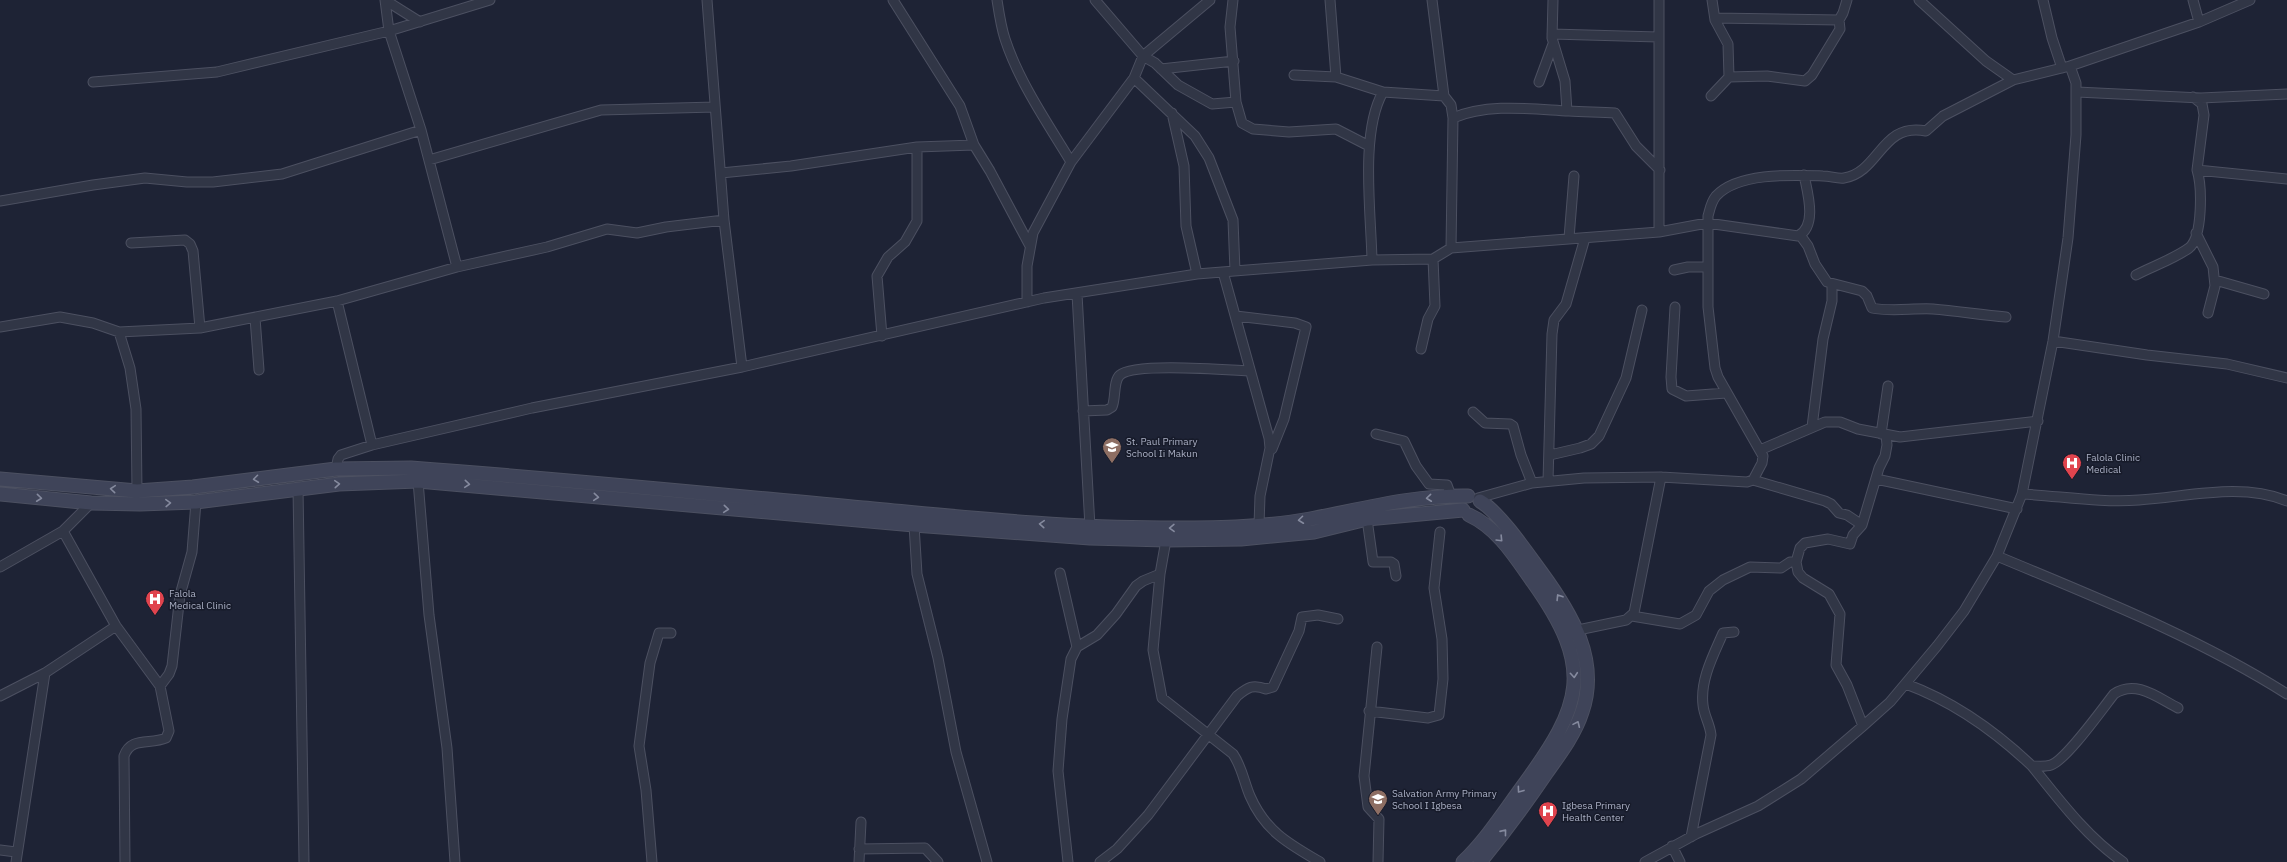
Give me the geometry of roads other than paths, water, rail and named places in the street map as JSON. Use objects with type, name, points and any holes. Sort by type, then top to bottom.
[{"type":"street","points":[[385,0],[420,22]]},
{"type":"street","points":[[385,0],[389,31],[421,130],[457,268]]},
{"type":"street","points":[[93,82],[217,72],[389,31],[490,0]]},
{"type":"street","points":[[707,0],[714,107],[724,220],[742,367]]},
{"type":"street","points":[[893,0],[960,106],[974,145],[990,171],[1030,246]]},
{"type":"street","points":[[997,0],[1005,39],[1011,54],[1037,107],[1070,162]]},
{"type":"street","points":[[1095,0],[1143,56],[1161,69],[1178,85],[1212,104],[1236,102]]},
{"type":"street","points":[[1027,302],[1026,278],[1030,246],[1041,216],[1070,162],[1134,78],[1143,56],[1210,0]]},
{"type":"street","points":[[1233,0],[1230,27],[1234,61],[1236,102],[1242,123],[1253,129],[1289,132],[1336,129],[1369,146]]},
{"type":"street","points":[[1330,0],[1336,77]]},
{"type":"street","points":[[1432,0],[1444,96],[1451,105],[1453,118],[1451,248]]},
{"type":"street","points":[[1554,0],[1552,34],[1553,44],[1565,81],[1567,111]]},
{"type":"street","points":[[1659,0],[1659,232]]},
{"type":"street","points":[[1712,0],[1714,18],[1728,44],[1729,77]]},
{"type":"street","points":[[1711,96],[1729,77],[1767,76],[1805,81],[1812,75],[1840,29],[1839,20],[1843,14],[1847,0]]},
{"type":"street","points":[[1919,0],[1986,61],[2013,80]]},
{"type":"street","points":[[1645,862],[1672,846],[1758,806],[1801,779],[1863,726],[1890,702],[1906,684],[1964,611],[1997,556],[2022,494],[2053,342],[2068,238],[2076,135],[2077,92],[2075,78],[2066,67],[2052,38],[2043,0]]},
{"type":"street","points":[[2193,0],[2199,22]]},
{"type":"street","points":[[1753,480],[1762,463],[1763,456],[1718,377],[1714,360],[1709,321],[1707,223],[1712,202],[1716,196],[1738,182],[1759,178],[1804,175],[1843,179],[1855,175],[1863,170],[1894,135],[1903,131],[1926,131],[1943,116],[2013,80],[2066,67],[2199,22],[2229,5],[2250,0]]},
{"type":"street","points":[[1714,18],[1839,20]]},
{"type":"street","points":[[1552,34],[1658,37]]},
{"type":"street","points":[[1539,82],[1553,44]]},
{"type":"street","points":[[1161,69],[1234,61]]},
{"type":"street","points":[[1294,75],[1336,77],[1383,92],[1444,96]]},
{"type":"street","points":[[1134,78],[1195,136],[1209,158],[1233,220],[1235,270]]},
{"type":"street","points":[[1372,260],[1369,146],[1376,110],[1383,92]]},
{"type":"street","points":[[2077,92],[2193,97],[2287,94]]},
{"type":"street","points":[[2136,275],[2190,248],[2196,233],[2201,204],[2200,179],[2197,170],[2204,108],[2193,97]]},
{"type":"street","points":[[429,160],[601,110],[714,107]]},
{"type":"street","points":[[1453,118],[1464,113],[1485,109],[1556,109],[1567,111],[1615,113],[1636,146],[1660,170]]},
{"type":"street","points":[[1171,112],[1184,166],[1186,226],[1197,274]]},
{"type":"street","points":[[0,201],[145,178],[187,182],[213,182],[282,174],[421,130]]},
{"type":"street","points":[[721,173],[791,166],[918,147],[974,145]]},
{"type":"street","points":[[882,336],[877,276],[888,257],[905,242],[918,221],[918,147]]},
{"type":"street","points":[[2197,170],[2287,179]]},
{"type":"street","points":[[336,469],[338,459],[341,455],[372,445],[532,408],[742,367],[1027,302],[1197,274],[1372,260],[1433,259],[1451,248],[1659,232],[1707,223],[1794,236],[1800,235],[1806,226],[1810,207],[1804,175]]},
{"type":"street","points":[[1568,238],[1574,176]]},
{"type":"street","points":[[0,327],[60,317],[93,323],[119,332],[200,328],[337,301],[457,268],[547,247],[607,229],[637,233],[666,227],[724,220]]},
{"type":"street","points":[[2196,233],[2212,264],[2215,280],[2214,292],[2208,313]]},
{"type":"street","points":[[1800,235],[1808,246],[1815,264],[1827,282],[1862,291],[1867,296],[1872,308],[1886,311],[1895,308],[1934,310],[2006,317]]},
{"type":"street","points":[[1548,481],[1553,326],[1554,320],[1566,304],[1585,238]]},
{"type":"street","points":[[131,243],[185,240],[190,244],[193,251],[200,328]]},
{"type":"street","points":[[1421,349],[1428,319],[1435,306],[1433,259]]},
{"type":"street","points":[[1674,270],[1688,267],[1708,267]]},
{"type":"street","points":[[1223,272],[1267,431],[1270,448],[1260,496],[1259,525]]},
{"type":"street","points":[[2215,280],[2264,294]]},
{"type":"street","points":[[1812,427],[1823,340],[1832,301],[1832,284]]},
{"type":"street","points":[[1077,294],[1090,527]]},
{"type":"street","points":[[337,301],[372,445]]},
{"type":"street","points":[[1675,307],[1672,389],[1686,396],[1726,392]]},
{"type":"street","points":[[1550,454],[1580,448],[1591,444],[1599,436],[1626,378],[1642,310]]},
{"type":"street","points":[[1236,316],[1295,323],[1306,327],[1284,420],[1272,449],[1270,448]]},
{"type":"street","points":[[254,318],[259,370]]},
{"type":"street","points":[[119,332],[130,368],[136,409],[138,491]]},
{"type":"street","points":[[2053,342],[2227,364],[2287,378]]},
{"type":"street","points":[[1083,411],[1107,410],[1112,407],[1118,379],[1125,372],[1174,367],[1250,371]]},
{"type":"street","points":[[1863,726],[1836,665],[1840,614],[1829,594],[1803,578],[1798,572],[1796,562],[1800,548],[1805,543],[1828,539],[1850,544],[1853,535],[1862,525],[1879,468],[1885,456],[1888,445],[1884,434],[1888,386]]},
{"type":"street","points":[[1473,412],[1485,423],[1510,424],[1513,426],[1521,455],[1532,483]]},
{"type":"street","points":[[1760,450],[1825,422],[1840,422],[1858,429],[1900,437],[2038,421]]},
{"type":"street","points":[[1376,434],[1404,441],[1416,466],[1429,484],[1447,486],[1451,496]]},
{"type":"street","points":[[0,479],[138,491],[193,487],[336,469],[411,468],[960,517],[1090,527],[1160,528],[1259,525],[1310,519],[1375,505],[1451,496],[1475,498],[1509,530],[1557,594],[1578,630],[1587,676],[1582,712],[1574,730],[1541,782],[1511,824],[1480,862]]},
{"type":"street","points":[[1466,513],[1462,502],[1532,483],[1612,477],[1661,477],[1748,482],[1753,480],[1825,501],[1831,504],[1839,513],[1847,515],[1862,525]]},
{"type":"street","points":[[1632,616],[1661,477]]},
{"type":"street","points":[[1876,479],[2017,509]]},
{"type":"street","points":[[418,481],[429,615],[447,748],[455,862]]},
{"type":"street","points":[[0,494],[91,503],[196,502],[339,484],[418,481],[1053,537],[1166,540],[1241,539],[1292,534],[1367,519],[1466,513],[1484,523],[1502,541],[1550,605],[1566,637],[1574,683],[1569,710],[1563,726],[1547,752],[1498,820],[1463,862]]},
{"type":"street","points":[[298,488],[304,862]]},
{"type":"street","points":[[2022,494],[2124,501],[2244,492],[2276,496],[2287,501]]},
{"type":"street","points":[[160,686],[169,674],[172,666],[180,595],[192,552],[196,502]]},
{"type":"street","points":[[0,567],[63,531],[91,503]]},
{"type":"street","points":[[1367,519],[1373,562],[1392,562],[1394,564],[1396,576]]},
{"type":"street","points":[[914,525],[917,574],[938,658],[956,752],[987,862]]},
{"type":"street","points":[[63,531],[116,626],[160,686],[169,731],[166,738],[159,741],[132,744],[127,748],[124,756],[125,862]]},
{"type":"street","points":[[1369,711],[1428,718],[1439,715],[1443,679],[1442,639],[1434,588],[1440,532]]},
{"type":"street","points":[[1166,540],[1160,574],[1153,656],[1162,698],[1233,754],[1240,764],[1251,797],[1268,824],[1282,840],[1320,862]]},
{"type":"street","points":[[1997,556],[2185,636],[2243,666],[2287,694]]},
{"type":"street","points":[[1578,630],[1626,620],[1632,616],[1680,624],[1696,615],[1709,591],[1723,580],[1750,567],[1781,568],[1790,562],[1796,562]]},
{"type":"street","points":[[1060,573],[1077,647],[1069,666],[1059,747],[1059,792],[1068,862]]},
{"type":"street","points":[[1077,647],[1097,635],[1116,614],[1136,586],[1143,581],[1160,574]]},
{"type":"street","points":[[1100,862],[1117,849],[1137,828],[1209,735],[1232,701],[1240,693],[1255,685],[1266,689],[1273,687],[1299,631],[1302,617],[1318,615],[1338,619]]},
{"type":"street","points":[[0,696],[45,673],[116,626]]},
{"type":"street","points":[[1691,837],[1711,735],[1710,726],[1703,705],[1705,676],[1723,634],[1734,632]]},
{"type":"street","points":[[652,862],[646,790],[639,746],[650,663],[659,633],[671,633]]},
{"type":"street","points":[[1377,647],[1369,711],[1364,780],[1368,807],[1379,819],[1378,862]]},
{"type":"street","points":[[16,862],[16,852],[45,673]]},
{"type":"street","points":[[1906,684],[1964,711],[2008,743],[2032,766],[2067,810],[2103,848],[2123,862]]},
{"type":"street","points":[[2032,766],[2051,765],[2056,761],[2072,747],[2114,694],[2119,690],[2135,687],[2178,708]]},
{"type":"street","points":[[859,862],[861,822]]},
{"type":"street","points":[[1672,846],[1680,862]]},
{"type":"street","points":[[859,849],[925,848],[938,862]]},
{"type":"street","points":[[0,850],[16,852]]},
{"type":"place","name":"St. Paul Primary School Ii Makun","points":[[1112,464]]},
{"type":"place","name":"Falola Clinic Medical","points":[[2072,480]]},
{"type":"place","name":"Falola Medical Clinic","points":[[155,616]]},
{"type":"place","name":"Salvation Army Primary School I Igbesa","points":[[1378,816]]},
{"type":"place","name":"Igbesa Primary Health Center","points":[[1548,828]]}]
